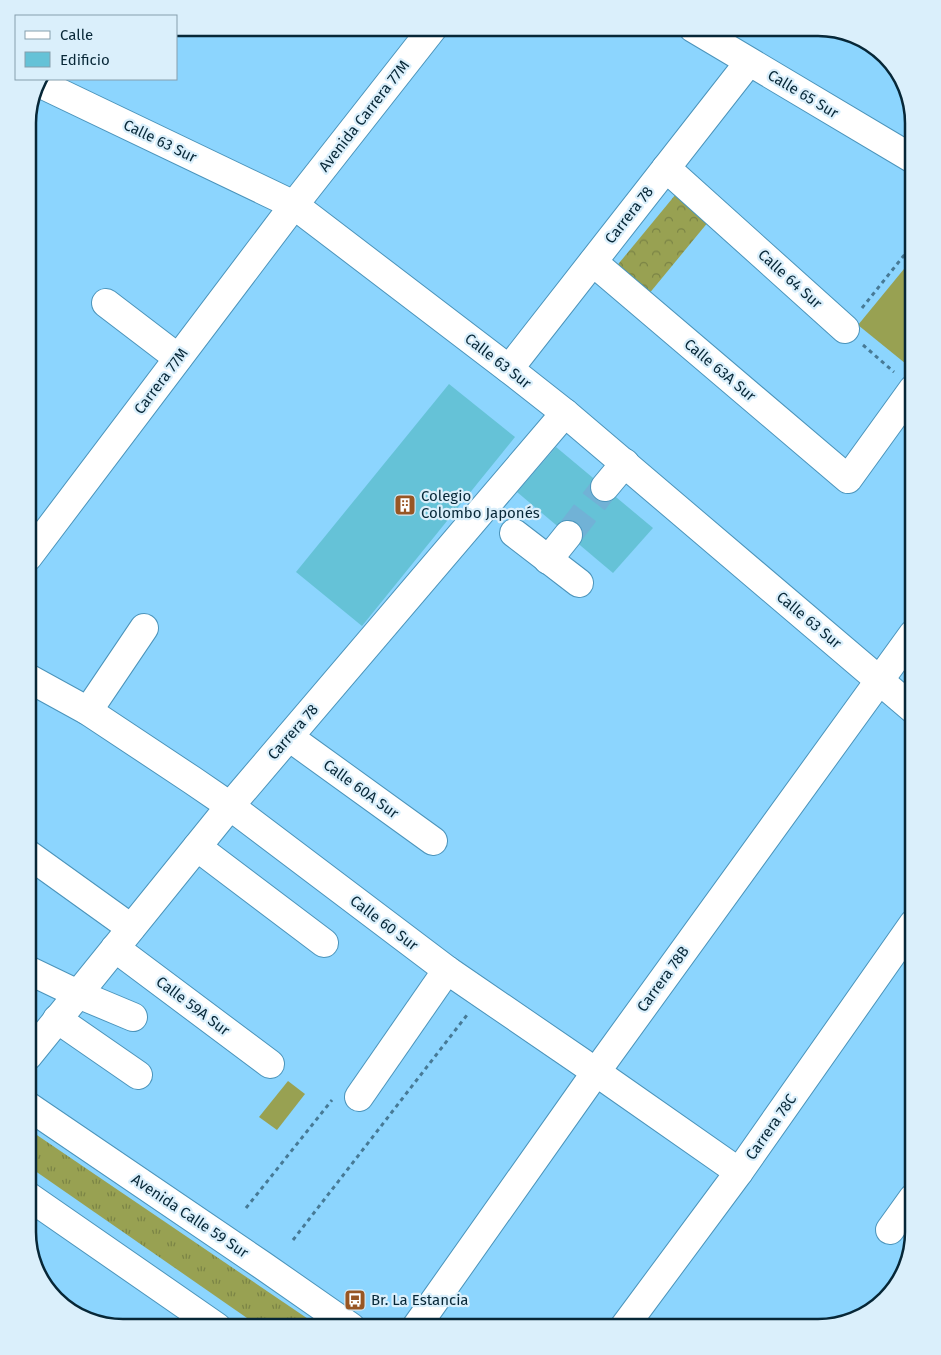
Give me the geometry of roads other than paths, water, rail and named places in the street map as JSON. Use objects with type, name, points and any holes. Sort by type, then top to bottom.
[{"type":"street","name":"Avenida Carrera 77M","points":[[294,205],[427,36]]},
{"type":"street","name":"Calle 65 Sur","points":[[706,36],[905,154]]},
{"type":"street","name":"Carrera 78","points":[[510,369],[749,62]]},
{"type":"street","name":"Calle 63 Sur","points":[[45,86],[294,205],[565,413],[905,701]]},
{"type":"street","name":"Calle 64 Sur","points":[[666,168],[845,329]]},
{"type":"street","name":"Carrera 77M","points":[[36,546],[294,205]]},
{"type":"street","name":"Calle 63A Sur","points":[[593,262],[848,479],[905,400]]},
{"type":"street","points":[[106,304],[178,358]]},
{"type":"street","name":"Carrera 78","points":[[36,1046],[230,806],[565,413]]},
{"type":"street","points":[[605,487],[625,463]]},
{"type":"street","points":[[514,533],[579,583]]},
{"type":"street","points":[[548,560],[568,535]]},
{"type":"street","points":[[88,711],[144,628]]},
{"type":"street","name":"Carrera 78B","points":[[422,1319],[596,1072],[905,646]]},
{"type":"street","name":"Calle 60 Sur","points":[[36,682],[88,711],[230,806],[447,970],[739,1172]]},
{"type":"street","name":"Calle 60A Sur","points":[[289,737],[433,841]]},
{"type":"street","points":[[197,847],[324,943]]},
{"type":"street","name":"Calle 59A Sur","points":[[36,861],[270,1064]]},
{"type":"street","name":"Carrera 78C","points":[[631,1319],[739,1172],[905,937]]},
{"type":"street","points":[[359,1097],[447,970]]},
{"type":"street","points":[[36,974],[133,1018]]},
{"type":"street","points":[[57,1020],[138,1075]]},
{"type":"street","name":"Avenida Calle 59 Sur","points":[[36,1111],[340,1319]]},
{"type":"street","points":[[36,1202],[205,1319]]},
{"type":"street","points":[[890,1230],[905,1210]]},
{"type":"tunnel","points":[[568,535],[605,487]]},
{"type":"place","name":"Colegio Colombo Japonés","points":[[405,505]]},
{"type":"place","name":"Br. La Estancia","points":[[355,1300]]}]
